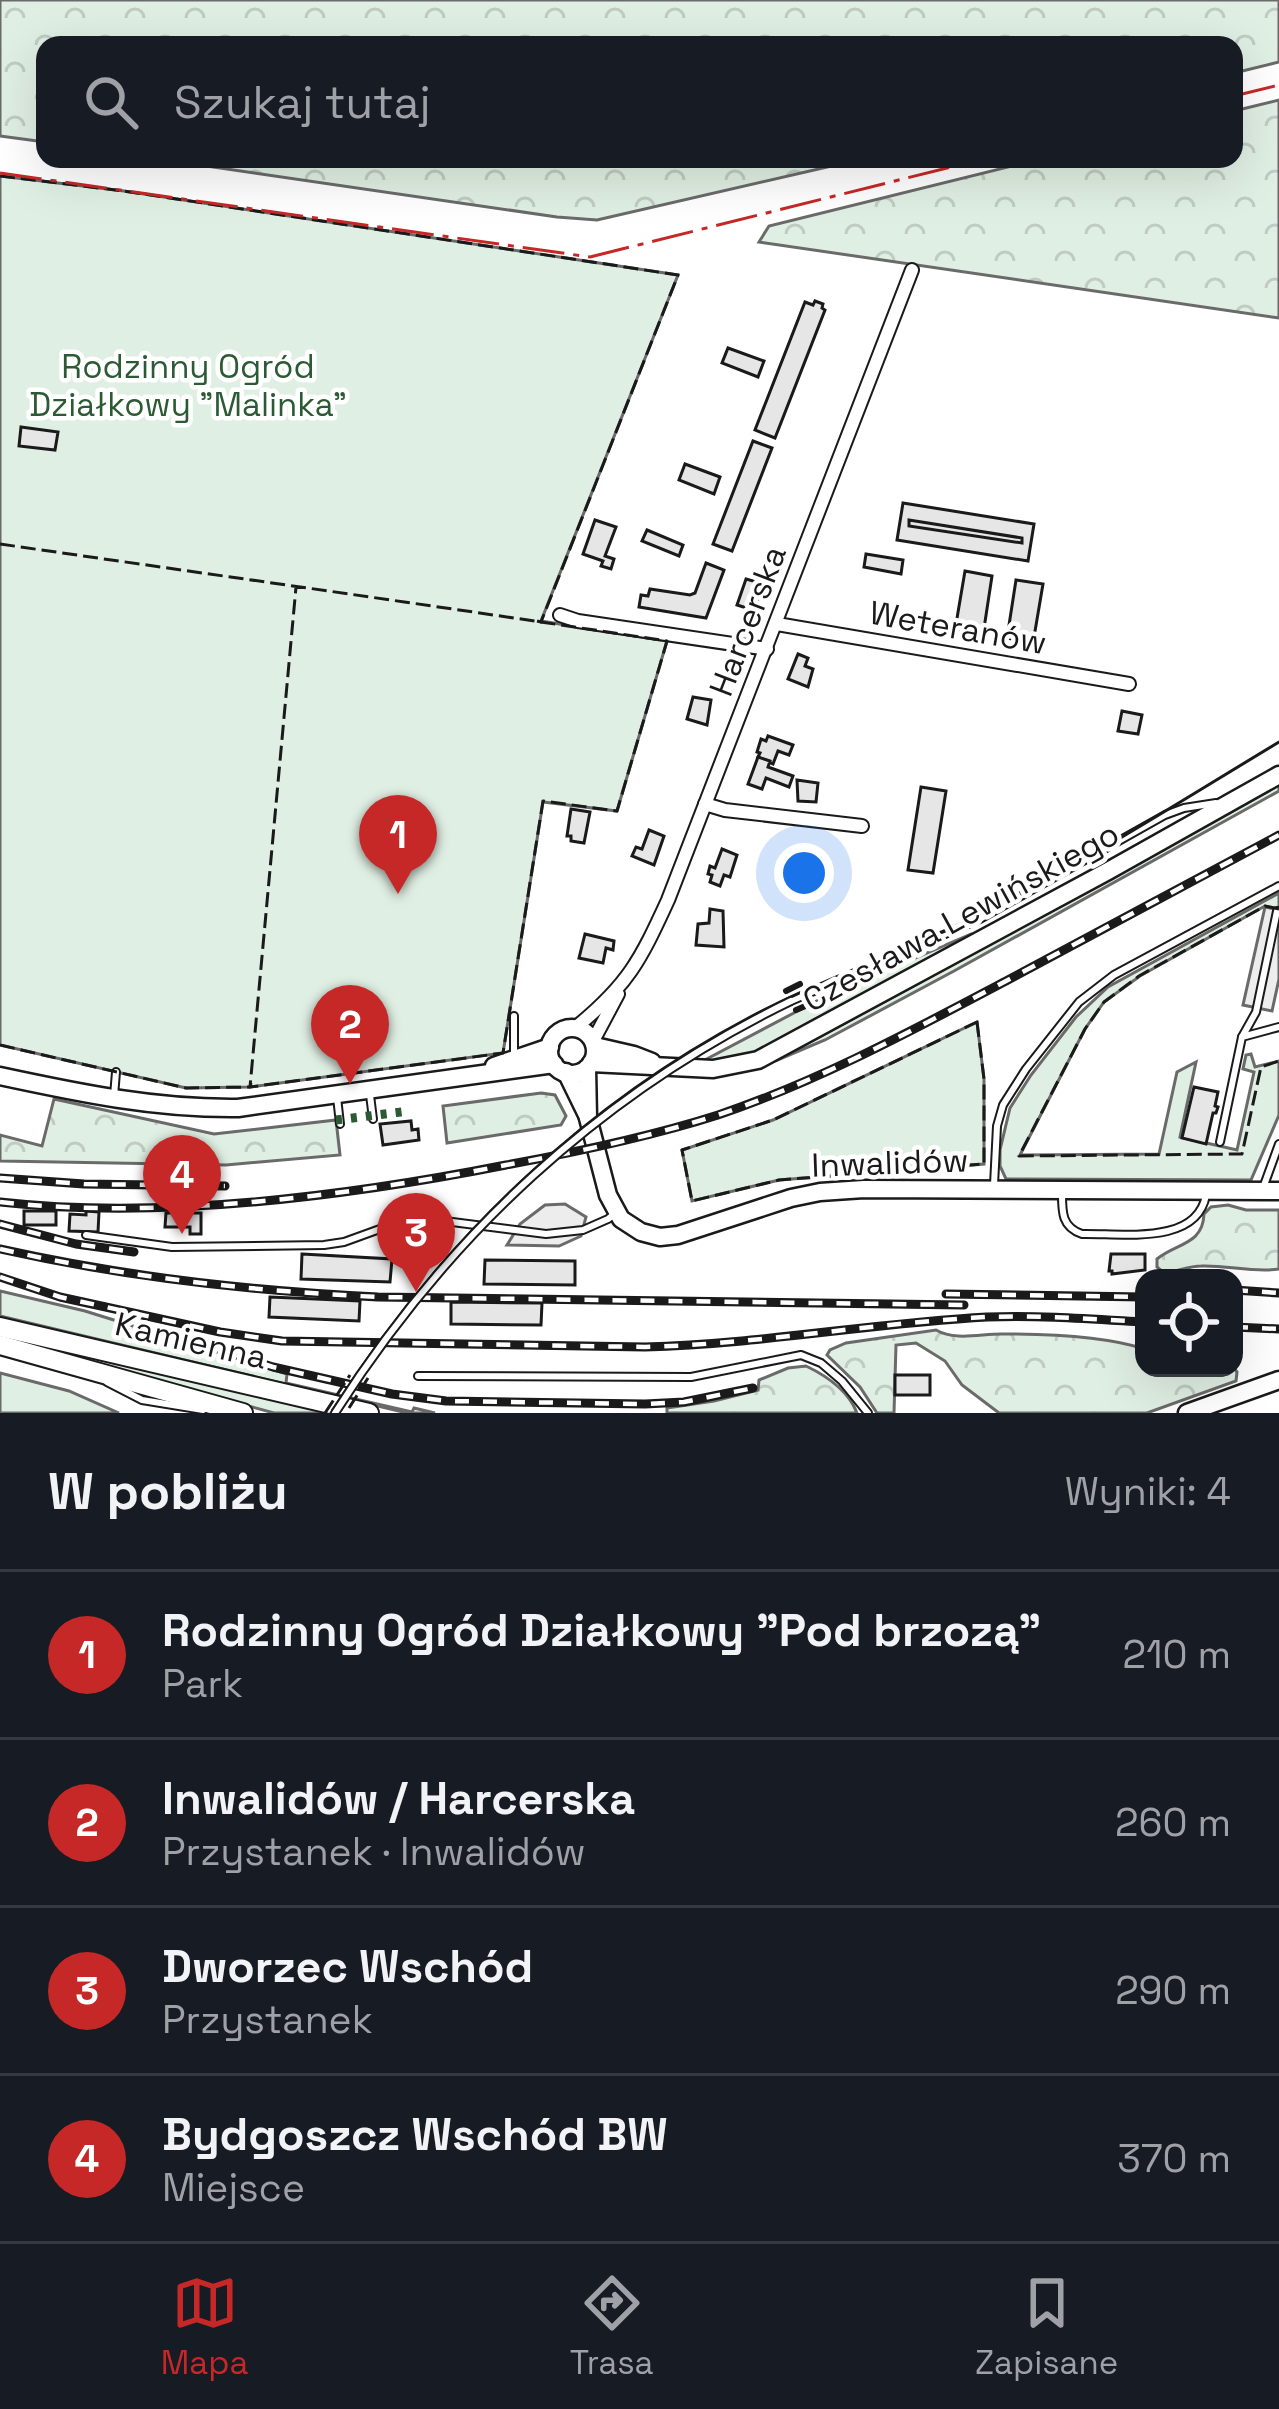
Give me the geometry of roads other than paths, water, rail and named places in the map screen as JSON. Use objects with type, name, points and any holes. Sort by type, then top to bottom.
[{"type":"main road","name":"Kamienna","points":[[0,1328],[369,1413]]},
{"type":"main road","name":"Kamienna","points":[[0,1345],[233,1411]]},
{"type":"street","name":"Harcerska","points":[[575,1028],[622,985],[643,956],[668,900],[912,270]]},
{"type":"street","points":[[560,615],[767,649]]},
{"type":"street","name":"Weteranów","points":[[777,624],[1129,684]]},
{"type":"street","name":"Czesława Lewińskiego","points":[[591,1054],[634,1054],[658,1065],[694,1069],[731,1067],[772,1054],[1279,775]]},
{"type":"street","points":[[705,804],[862,826]]},
{"type":"street","name":"Harcerska","points":[[591,1054],[622,985]]},
{"type":"street","points":[[589,1118],[557,1061],[554,1036],[560,1031],[575,1028],[588,1034],[589,1118],[616,1213]]},
{"type":"street","points":[[454,1080],[515,1058],[557,1061],[575,1073],[591,1054]]},
{"type":"street","points":[[0,1076],[114,1100],[238,1108],[454,1080],[557,1061]]},
{"type":"street","name":"Inwalidów","points":[[616,1213],[640,1232],[669,1237],[820,1192],[1270,1191]]},
{"type":"street","points":[[1187,1413],[1230,1403],[1279,1380]]},
{"type":"lane","points":[[335,1413],[377,1349],[464,1242],[542,1166],[652,1081],[730,1032],[980,919],[1166,814],[1229,804]]},
{"type":"lane","points":[[994,1190],[997,1126],[1003,1105],[1079,1002],[1114,975],[1279,886]]},
{"type":"lane","points":[[1220,1142],[1242,1037],[1256,1012],[1277,911]]},
{"type":"lane","points":[[514,1016],[515,1058]]},
{"type":"lane","points":[[1242,1037],[1279,1027]]},
{"type":"lane","points":[[114,1100],[116,1072]]},
{"type":"lane","points":[[309,1080],[310,1100]]},
{"type":"lane","points":[[369,1092],[373,1119]]},
{"type":"lane","points":[[337,1096],[340,1124]]},
{"type":"lane","points":[[1270,1191],[1279,1144]]},
{"type":"lane","points":[[1062,1190],[1065,1222],[1082,1234],[1171,1232],[1197,1216],[1206,1192]]},
{"type":"lane","points":[[86,1235],[172,1246],[324,1245],[344,1243],[413,1217],[546,1234],[583,1230],[616,1213]]},
{"type":"lane","points":[[418,1376],[691,1377],[801,1355],[832,1372],[868,1413]]},
{"type":"tram line","points":[[331,1413],[374,1349],[473,1230],[527,1176],[647,1080],[780,1002],[1018,895],[1279,742]]},
{"type":"railway","points":[[0,1202],[125,1208],[319,1195],[533,1160],[692,1123],[793,1087],[865,1054],[1279,835]]},
{"type":"railway","points":[[0,1178],[225,1186]]},
{"type":"railway","points":[[0,1224],[76,1244],[134,1252]]},
{"type":"railway","points":[[0,1249],[235,1287],[378,1297],[964,1305]]},
{"type":"railway","points":[[0,1277],[60,1297],[282,1341],[645,1347],[987,1317],[1135,1322]]},
{"type":"railway","points":[[1243,1291],[1279,1293]]},
{"type":"railway","points":[[946,1294],[1135,1297]]},
{"type":"railway","points":[[1243,1327],[1279,1329]]},
{"type":"railway","points":[[183,1338],[273,1367],[446,1401],[645,1404],[684,1402],[753,1388]]},
{"type":"place","name":"Rodzinny Ogród Działkowy \"Pod brzozą\"","points":[[398,894]]},
{"type":"place","name":"Inwalidów / Harcerska","points":[[350,1084]]},
{"type":"place","name":"Bydgoszcz Wschód BW","points":[[182,1234]]},
{"type":"place","name":"Dworzec Wschód","points":[[416,1292]]},
{"type":"park label","name":"Rodzinny Ogród Działkowy \"Malinka\"","points":[[188,386]]}]
